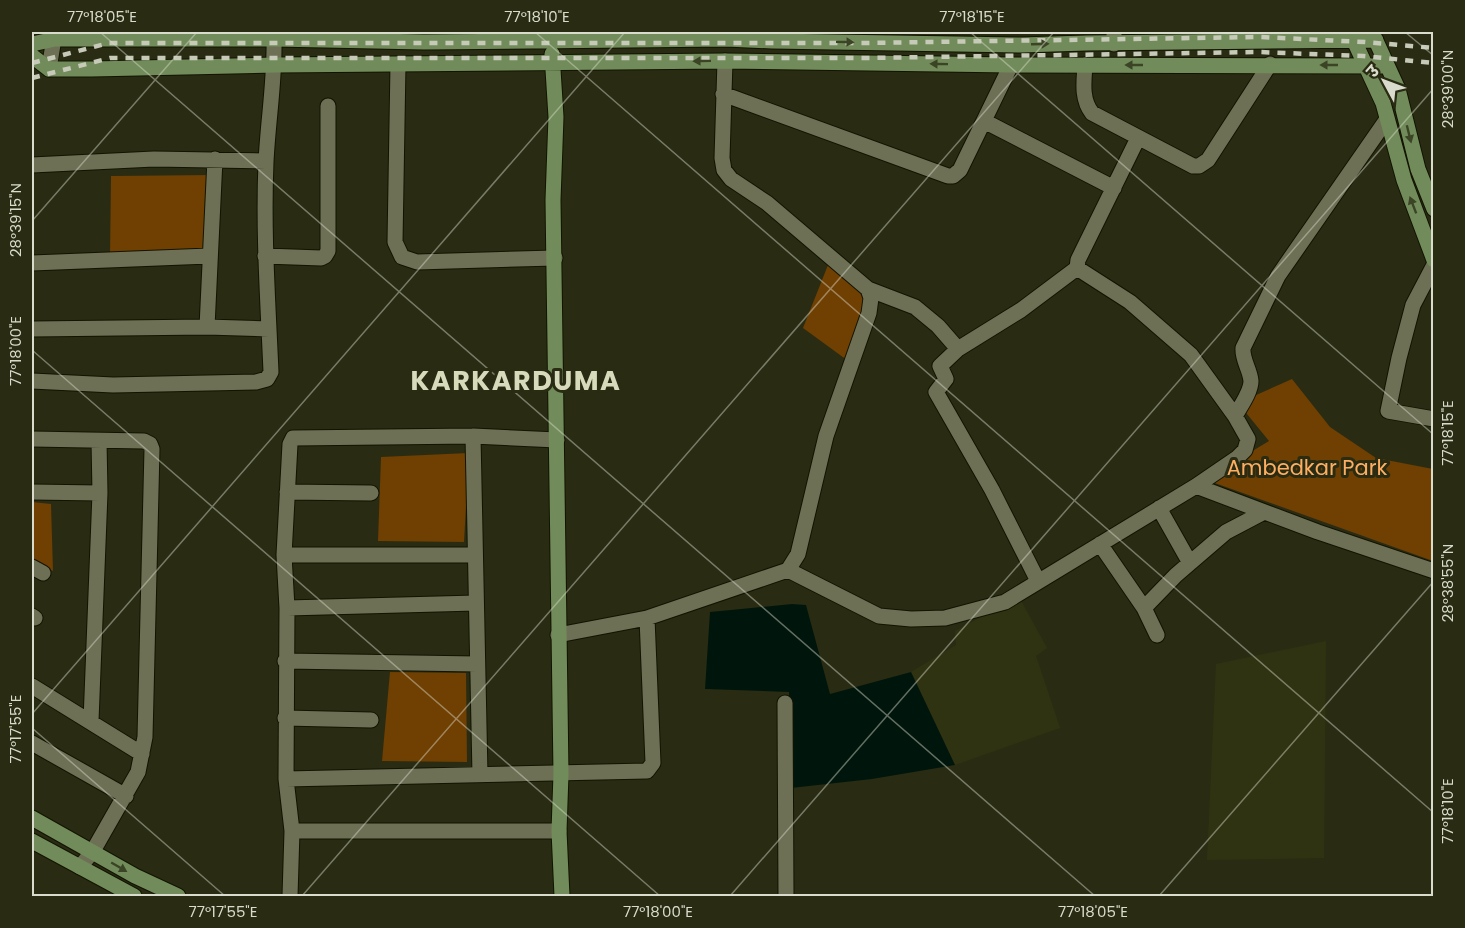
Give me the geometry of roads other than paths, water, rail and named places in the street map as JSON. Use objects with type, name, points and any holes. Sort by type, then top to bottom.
[{"type":"street","points":[[49,69],[55,35]]},
{"type":"street","points":[[32,44],[55,35],[274,39],[551,36],[726,39],[772,36],[1021,45],[1087,43],[1114,38],[1374,36],[1398,89],[1418,169],[1434,209]]},
{"type":"street","points":[[551,36],[556,117],[554,200],[561,774],[559,831],[562,897]]},
{"type":"street","points":[[1352,36],[1383,103],[1404,180],[1434,260]]},
{"type":"street","points":[[32,381],[113,385],[256,382],[267,379],[271,372],[265,256],[266,161],[275,65],[274,39]]},
{"type":"street","points":[[32,56],[49,69],[725,61],[1011,65],[1387,66]]},
{"type":"street","points":[[725,61],[722,158],[724,170],[731,179],[767,203],[868,289],[915,308],[938,326],[958,349]]},
{"type":"street","points":[[398,64],[395,242],[402,257],[417,262],[555,258]]},
{"type":"street","points":[[1085,65],[1084,97],[1092,113],[1193,166],[1204,164],[1209,160],[1270,64]]},
{"type":"street","points":[[723,94],[953,176],[960,170],[1011,65]]},
{"type":"street","points":[[265,256],[321,258],[328,250],[328,106]]},
{"type":"street","points":[[1234,416],[1251,381],[1242,356],[1243,348],[1272,286],[1387,119]]},
{"type":"street","points":[[984,122],[1114,188]]},
{"type":"street","points":[[1038,581],[992,490],[936,392],[946,379],[940,366],[958,349],[1021,310],[1077,268],[1078,260],[1138,138]]},
{"type":"street","points":[[32,165],[154,159],[266,161]]},
{"type":"street","points":[[207,327],[214,159]]},
{"type":"street","points":[[32,263],[209,256]]},
{"type":"street","points":[[1434,265],[1413,305],[1388,411],[1434,419]]},
{"type":"street","points":[[788,570],[879,616],[911,619],[945,618],[1005,602],[1196,486],[1245,450],[1248,439],[1191,355],[1130,302],[1077,268]]},
{"type":"street","points":[[558,635],[647,618],[788,570],[798,554],[826,436],[869,313],[871,298],[868,289]]},
{"type":"street","points":[[32,330],[207,327],[269,329]]},
{"type":"street","points":[[290,897],[292,831],[286,779],[284,555],[290,444],[293,438],[473,436],[557,440]]},
{"type":"street","points":[[473,436],[480,775]]},
{"type":"street","points":[[32,439],[144,441],[150,444],[152,449],[145,737],[138,772],[126,796],[81,867]]},
{"type":"street","points":[[91,722],[100,493],[99,441]]},
{"type":"street","points":[[1196,486],[1434,571]]},
{"type":"street","points":[[32,492],[100,493]]},
{"type":"street","points":[[288,492],[371,493]]},
{"type":"street","points":[[1159,508],[1190,563]]},
{"type":"street","points":[[1144,608],[1226,532],[1264,512]]},
{"type":"street","points":[[1100,544],[1144,608],[1157,635]]},
{"type":"street","points":[[284,555],[476,555]]},
{"type":"street","points":[[286,608],[476,603]]},
{"type":"street","points":[[286,779],[647,771],[652,766],[647,618]]},
{"type":"street","points":[[285,661],[477,664]]},
{"type":"street","points":[[32,686],[142,754]]},
{"type":"street","points":[[785,703],[786,897]]},
{"type":"street","points":[[285,718],[371,720]]},
{"type":"street","points":[[32,743],[126,796]]},
{"type":"street","points":[[32,818],[135,876],[178,897]]},
{"type":"street","points":[[292,831],[559,831]]},
{"type":"street","points":[[32,841],[134,897]]},
{"type":"railway","points":[[32,63],[109,43],[865,43],[1259,37],[1434,48]]},
{"type":"railway","points":[[32,78],[110,58],[865,58],[1259,52],[1363,56],[1434,63]]},
{"type":"district","name":"KARKARDUMA","points":[[516,380]]},
{"type":"park label","name":"Ambedkar Park","points":[[1307,467]]}]
